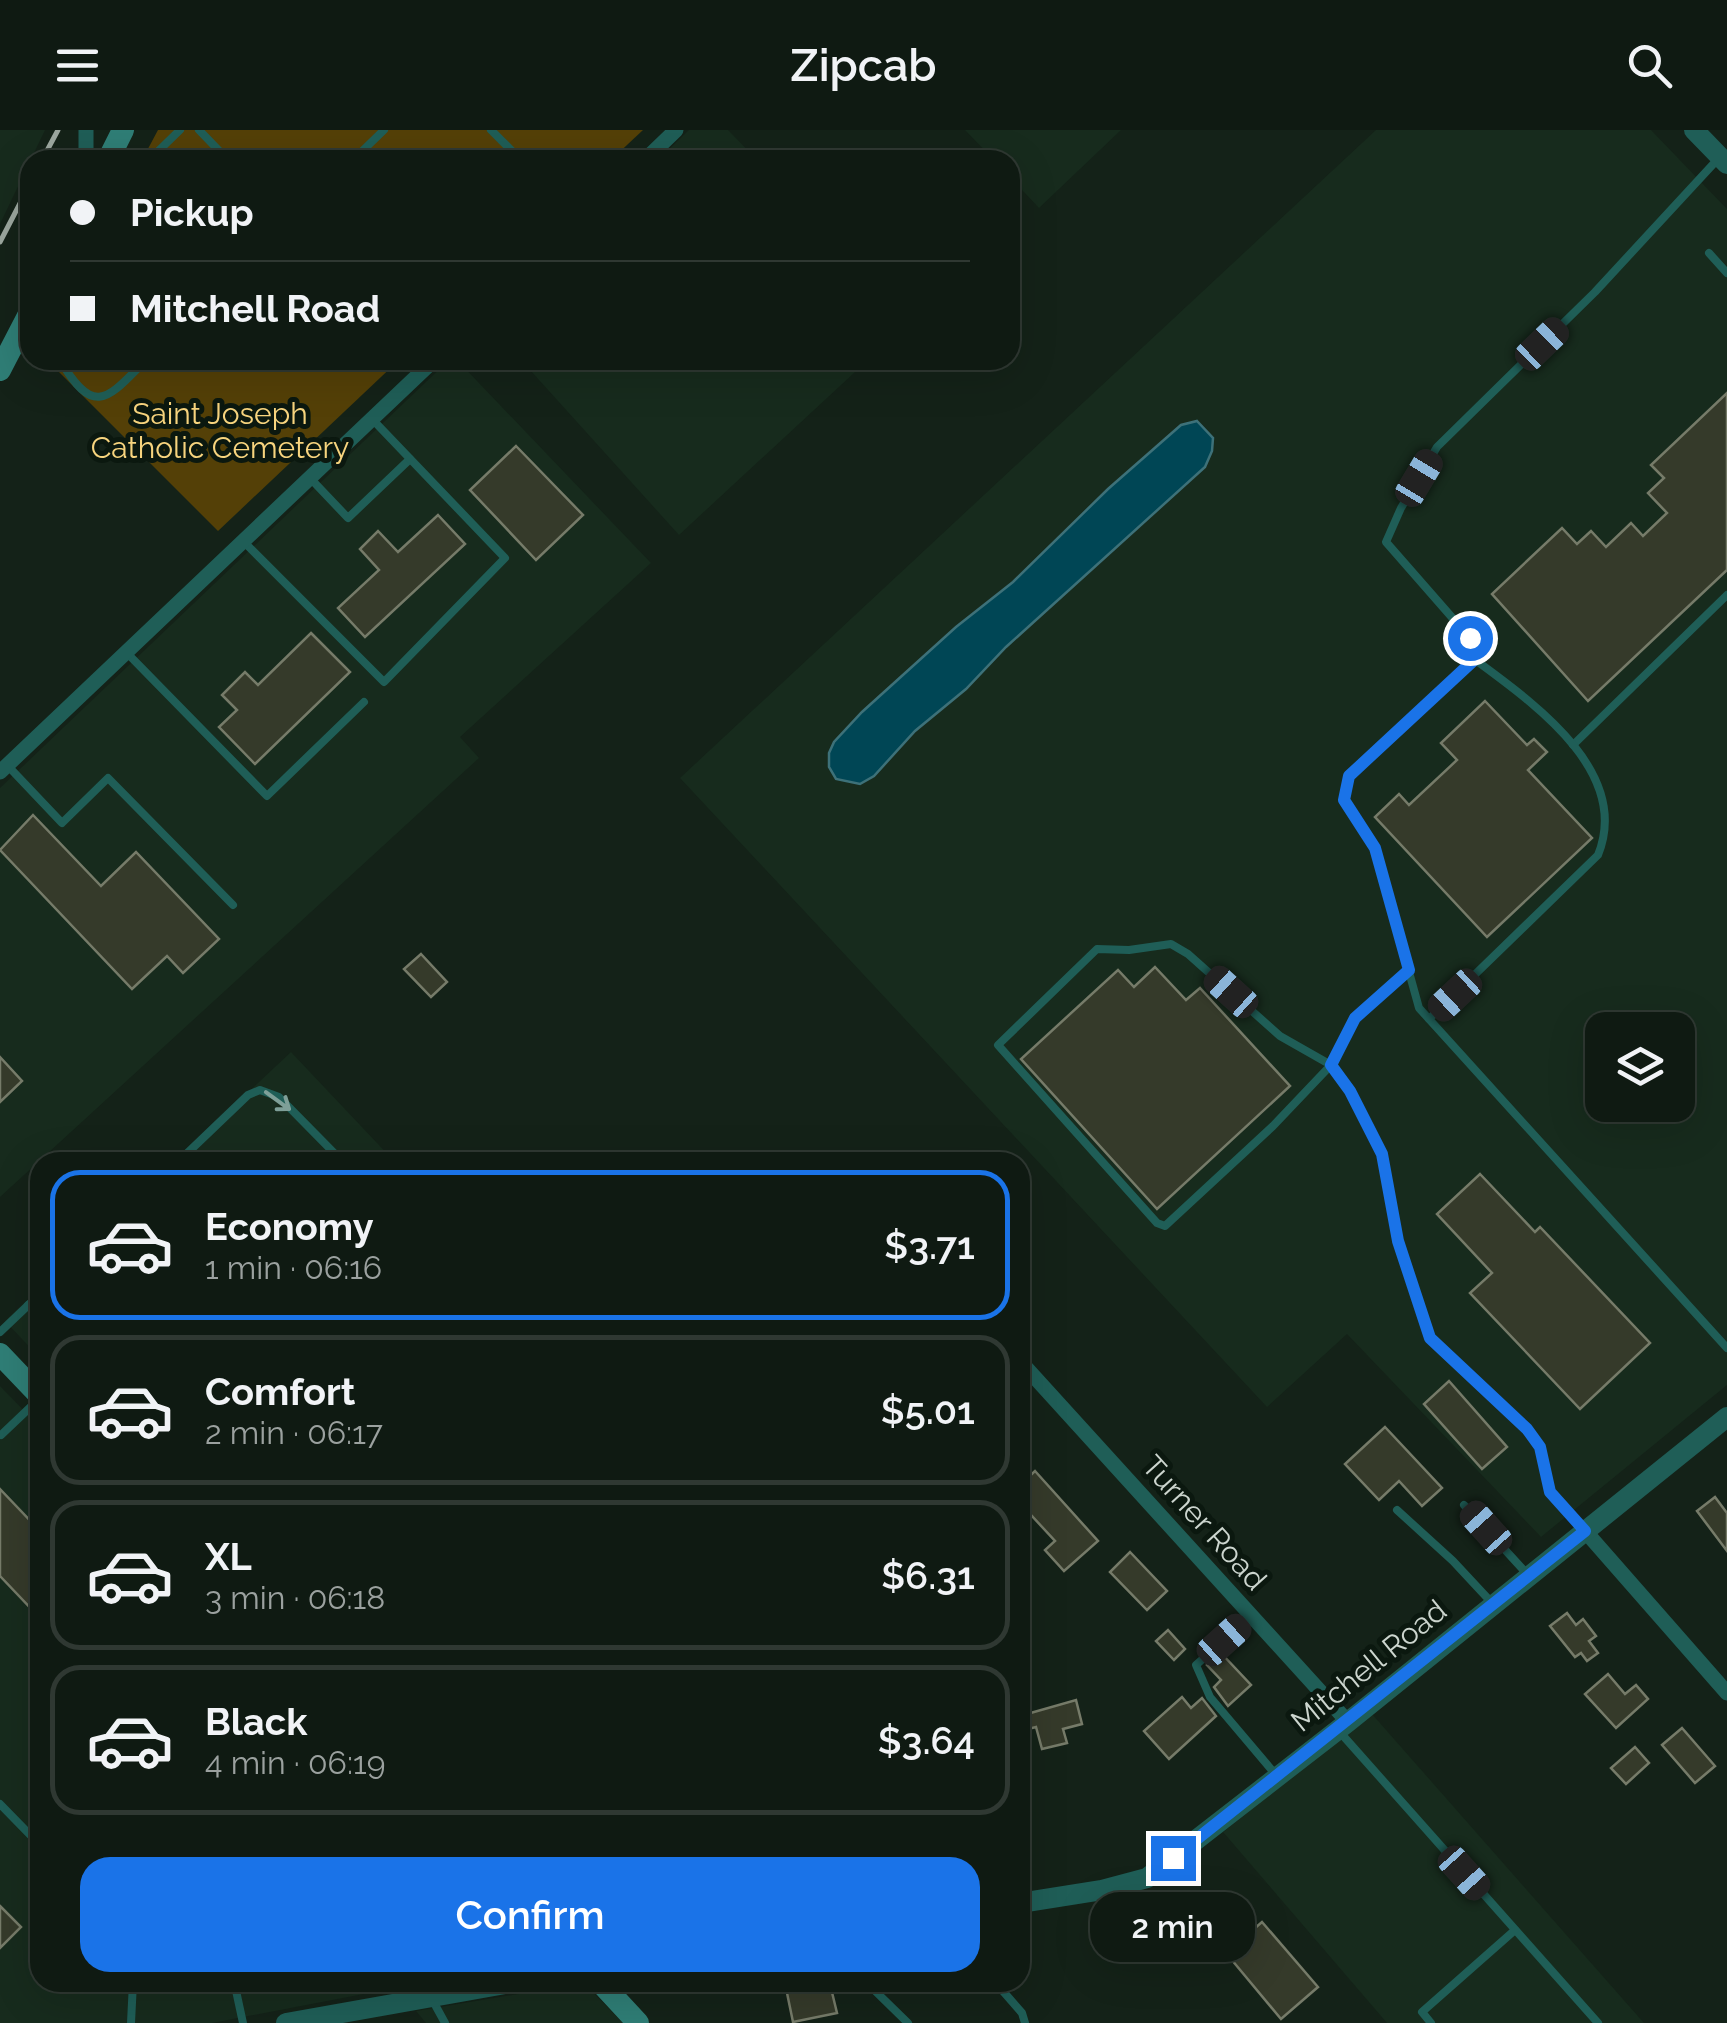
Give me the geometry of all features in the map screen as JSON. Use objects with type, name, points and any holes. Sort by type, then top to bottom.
[{"type":"main road","points":[[0,370],[20,331]]},
{"type":"main road","points":[[0,1354],[30,1386]]},
{"type":"main road","points":[[609,1992],[638,2023]]},
{"type":"street","points":[[655,150],[676,130]]},
{"type":"street","points":[[1694,130],[1724,161]]},
{"type":"street","points":[[4,769],[423,370]]},
{"type":"street","name":"Turner Road","points":[[1030,1372],[1251,1616],[1343,1726]]},
{"type":"street","name":"Mitchell Road","points":[[1030,1901],[1147,1878],[1727,1417]]},
{"type":"street","points":[[1585,1531],[1727,1693]]},
{"type":"street","points":[[286,2023],[462,1992]]},
{"type":"lane","points":[[159,150],[180,130]]},
{"type":"lane","points":[[199,130],[218,150]]},
{"type":"lane","points":[[363,150],[384,130]]},
{"type":"lane","points":[[491,130],[511,150]]},
{"type":"lane","points":[[1429,1019],[1598,855],[1606,834],[1604,809],[1592,774],[1574,745],[1541,709],[1474,660],[1470,638],[1386,542],[1400,508],[1437,448],[1724,161]]},
{"type":"lane","points":[[1709,254],[1727,273]]},
{"type":"lane","points":[[68,370],[87,393],[102,398],[111,395],[136,370]]},
{"type":"lane","points":[[243,541],[384,682],[504,558],[372,419]]},
{"type":"lane","points":[[310,478],[348,518],[410,459]]},
{"type":"lane","points":[[1574,745],[1727,595]]},
{"type":"lane","points":[[126,652],[267,796],[364,702]]},
{"type":"lane","points":[[1474,660],[1349,776],[1344,800],[1375,848],[1419,1008],[1727,1348]]},
{"type":"lane","points":[[4,769],[62,823],[108,778],[233,905]]},
{"type":"lane","points":[[1409,970],[1355,1018],[1331,1065],[1168,1225],[1157,1224],[998,1045],[1097,950],[1172,944],[1280,1036],[1331,1065],[1350,1091],[1382,1154],[1398,1241],[1430,1338],[1527,1429],[1540,1447],[1550,1492],[1585,1531]]},
{"type":"lane","points":[[189,1152],[248,1096],[260,1090],[279,1098],[333,1152]]},
{"type":"lane","points":[[0,1332],[28,1305]]},
{"type":"lane","points":[[0,1435],[30,1406]]},
{"type":"lane","points":[[1464,1504],[1529,1576]]},
{"type":"lane","points":[[1397,1510],[1453,1560],[1493,1604]]},
{"type":"lane","points":[[1251,1616],[1196,1665],[1210,1697],[1277,1777]]},
{"type":"lane","points":[[1343,1726],[1598,2023]]},
{"type":"lane","points":[[0,1804],[30,1835]]},
{"type":"lane","points":[[1431,2023],[1422,2012],[1515,1930]]},
{"type":"lane","points":[[131,2023],[133,1992]]},
{"type":"lane","points":[[236,1992],[242,2023]]},
{"type":"lane","points":[[876,1992],[908,2023]]},
{"type":"lane","points":[[1004,1992],[1022,2013],[1025,2023]]},
{"type":"lane","points":[[430,1998],[445,2023]]},
{"type":"shaded area","points":[[0,130],[45,130],[35,150],[20,150],[20,182],[0,224]]},
{"type":"shaded area","points":[[689,130],[728,130],[747,150],[668,150]]},
{"type":"shaded area","points":[[965,130],[1121,130],[1039,208],[1020,188],[1020,150],[984,150]]},
{"type":"shaded area","points":[[1376,130],[1651,130],[1727,209],[1727,1385],[1541,1537],[1347,1334],[1267,1407],[680,778]]},
{"type":"shaded area","points":[[439,370],[467,370],[651,563],[460,737],[479,758],[49,1152],[30,1152],[30,1170],[0,1197],[0,788]]},
{"type":"shaded area","points":[[530,370],[857,370],[679,535]]},
{"type":"shaded area","points":[[291,1052],[386,1152],[185,1152]]},
{"type":"shaded area","points":[[30,1297],[30,1347],[5,1321]]},
{"type":"shaded area","points":[[0,1386],[30,1417],[30,1992],[374,1992],[212,2023],[0,2023]]},
{"type":"shaded area","points":[[1372,1714],[1644,2023],[1387,2023],[1223,1832]]},
{"type":"shaded area","points":[[530,1992],[593,1992],[623,2023],[426,2023],[416,2011]]},
{"type":"green space","points":[[158,130],[643,130],[622,150],[147,150]]},
{"type":"green space","name":"Saint Joseph Catholic Cemetery","points":[[57,370],[388,370],[218,531]]},
{"type":"water","points":[[1197,421],[1213,438],[1205,467],[1006,647],[966,689],[915,731],[874,776],[860,784],[836,779],[829,767],[829,753],[834,742],[862,712],[956,627],[1013,582],[1108,489],[1181,425]]},
{"type":"building","points":[[1727,393],[1727,570],[1588,701],[1492,594],[1562,528],[1577,544],[1591,531],[1606,547],[1631,523],[1643,536],[1667,513],[1648,493],[1664,478],[1651,465]]},
{"type":"building","points":[[516,446],[583,515],[536,560],[470,490]]},
{"type":"building","points":[[438,515],[465,544],[365,637],[338,608],[379,570],[360,549],[378,531],[398,552]]},
{"type":"building","points":[[311,633],[350,672],[255,764],[219,727],[237,710],[222,695],[245,672],[258,685]]},
{"type":"building","points":[[1485,701],[1527,745],[1534,739],[1547,752],[1528,770],[1592,838],[1487,937],[1375,817],[1399,794],[1409,805],[1457,760],[1441,743]]},
{"type":"building","points":[[33,815],[101,886],[136,852],[219,939],[183,973],[167,956],[132,989],[0,850]]},
{"type":"building","points":[[421,954],[447,982],[431,997],[404,969]]},
{"type":"building","points":[[1155,967],[1186,1000],[1200,988],[1290,1086],[1157,1209],[1021,1059],[1118,970],[1134,987]]},
{"type":"building","points":[[0,1057],[22,1081],[0,1102]]},
{"type":"building","points":[[1480,1174],[1535,1232],[1540,1227],[1650,1343],[1580,1409],[1470,1293],[1492,1273],[1437,1214]]},
{"type":"building","points":[[1449,1381],[1507,1447],[1482,1469],[1424,1404]]},
{"type":"building","points":[[1385,1427],[1442,1488],[1422,1506],[1399,1481],[1379,1500],[1345,1464]]},
{"type":"building","points":[[1035,1471],[1098,1541],[1064,1571],[1045,1550],[1055,1541],[1030,1514],[1030,1476]]},
{"type":"building","points":[[0,1489],[30,1520],[30,1608],[0,1576]]},
{"type":"building","points":[[1715,1497],[1727,1513],[1727,1551],[1697,1511]]},
{"type":"building","points":[[1130,1552],[1167,1591],[1147,1610],[1110,1572]]},
{"type":"building","points":[[1567,1613],[1576,1625],[1583,1619],[1596,1636],[1589,1641],[1598,1653],[1587,1661],[1581,1653],[1575,1657],[1550,1626]]},
{"type":"building","points":[[1168,1630],[1185,1649],[1174,1660],[1156,1641]]},
{"type":"building","points":[[1221,1653],[1251,1685],[1228,1706],[1214,1687],[1221,1680],[1207,1665]]},
{"type":"building","points":[[1608,1674],[1625,1694],[1636,1685],[1648,1699],[1616,1728],[1585,1694]]},
{"type":"building","points":[[1182,1697],[1191,1708],[1202,1698],[1216,1716],[1169,1759],[1144,1731]]},
{"type":"building","points":[[1076,1700],[1082,1724],[1063,1729],[1067,1743],[1042,1749],[1036,1727],[1030,1728],[1030,1713]]},
{"type":"building","points":[[1682,1728],[1715,1766],[1695,1783],[1662,1745]]},
{"type":"building","points":[[1635,1747],[1649,1763],[1626,1784],[1611,1768]]},
{"type":"building","points":[[0,1906],[21,1927],[0,1948]]},
{"type":"building","points":[[1262,1922],[1318,1987],[1281,2019],[1226,1953]]},
{"type":"building","points":[[832,1992],[837,2013],[793,2022],[787,1993]]},
{"type":"railway","points":[[47,150],[58,130]]},
{"type":"railway","points":[[0,242],[20,203]]},
{"type":"route","points":[[1173,1858],[1585,1531],[1550,1492],[1540,1447],[1527,1429],[1430,1338],[1398,1241],[1382,1154],[1350,1091],[1331,1065],[1355,1018],[1409,970],[1375,848],[1344,800],[1349,776],[1474,660],[1470,638]]}]
